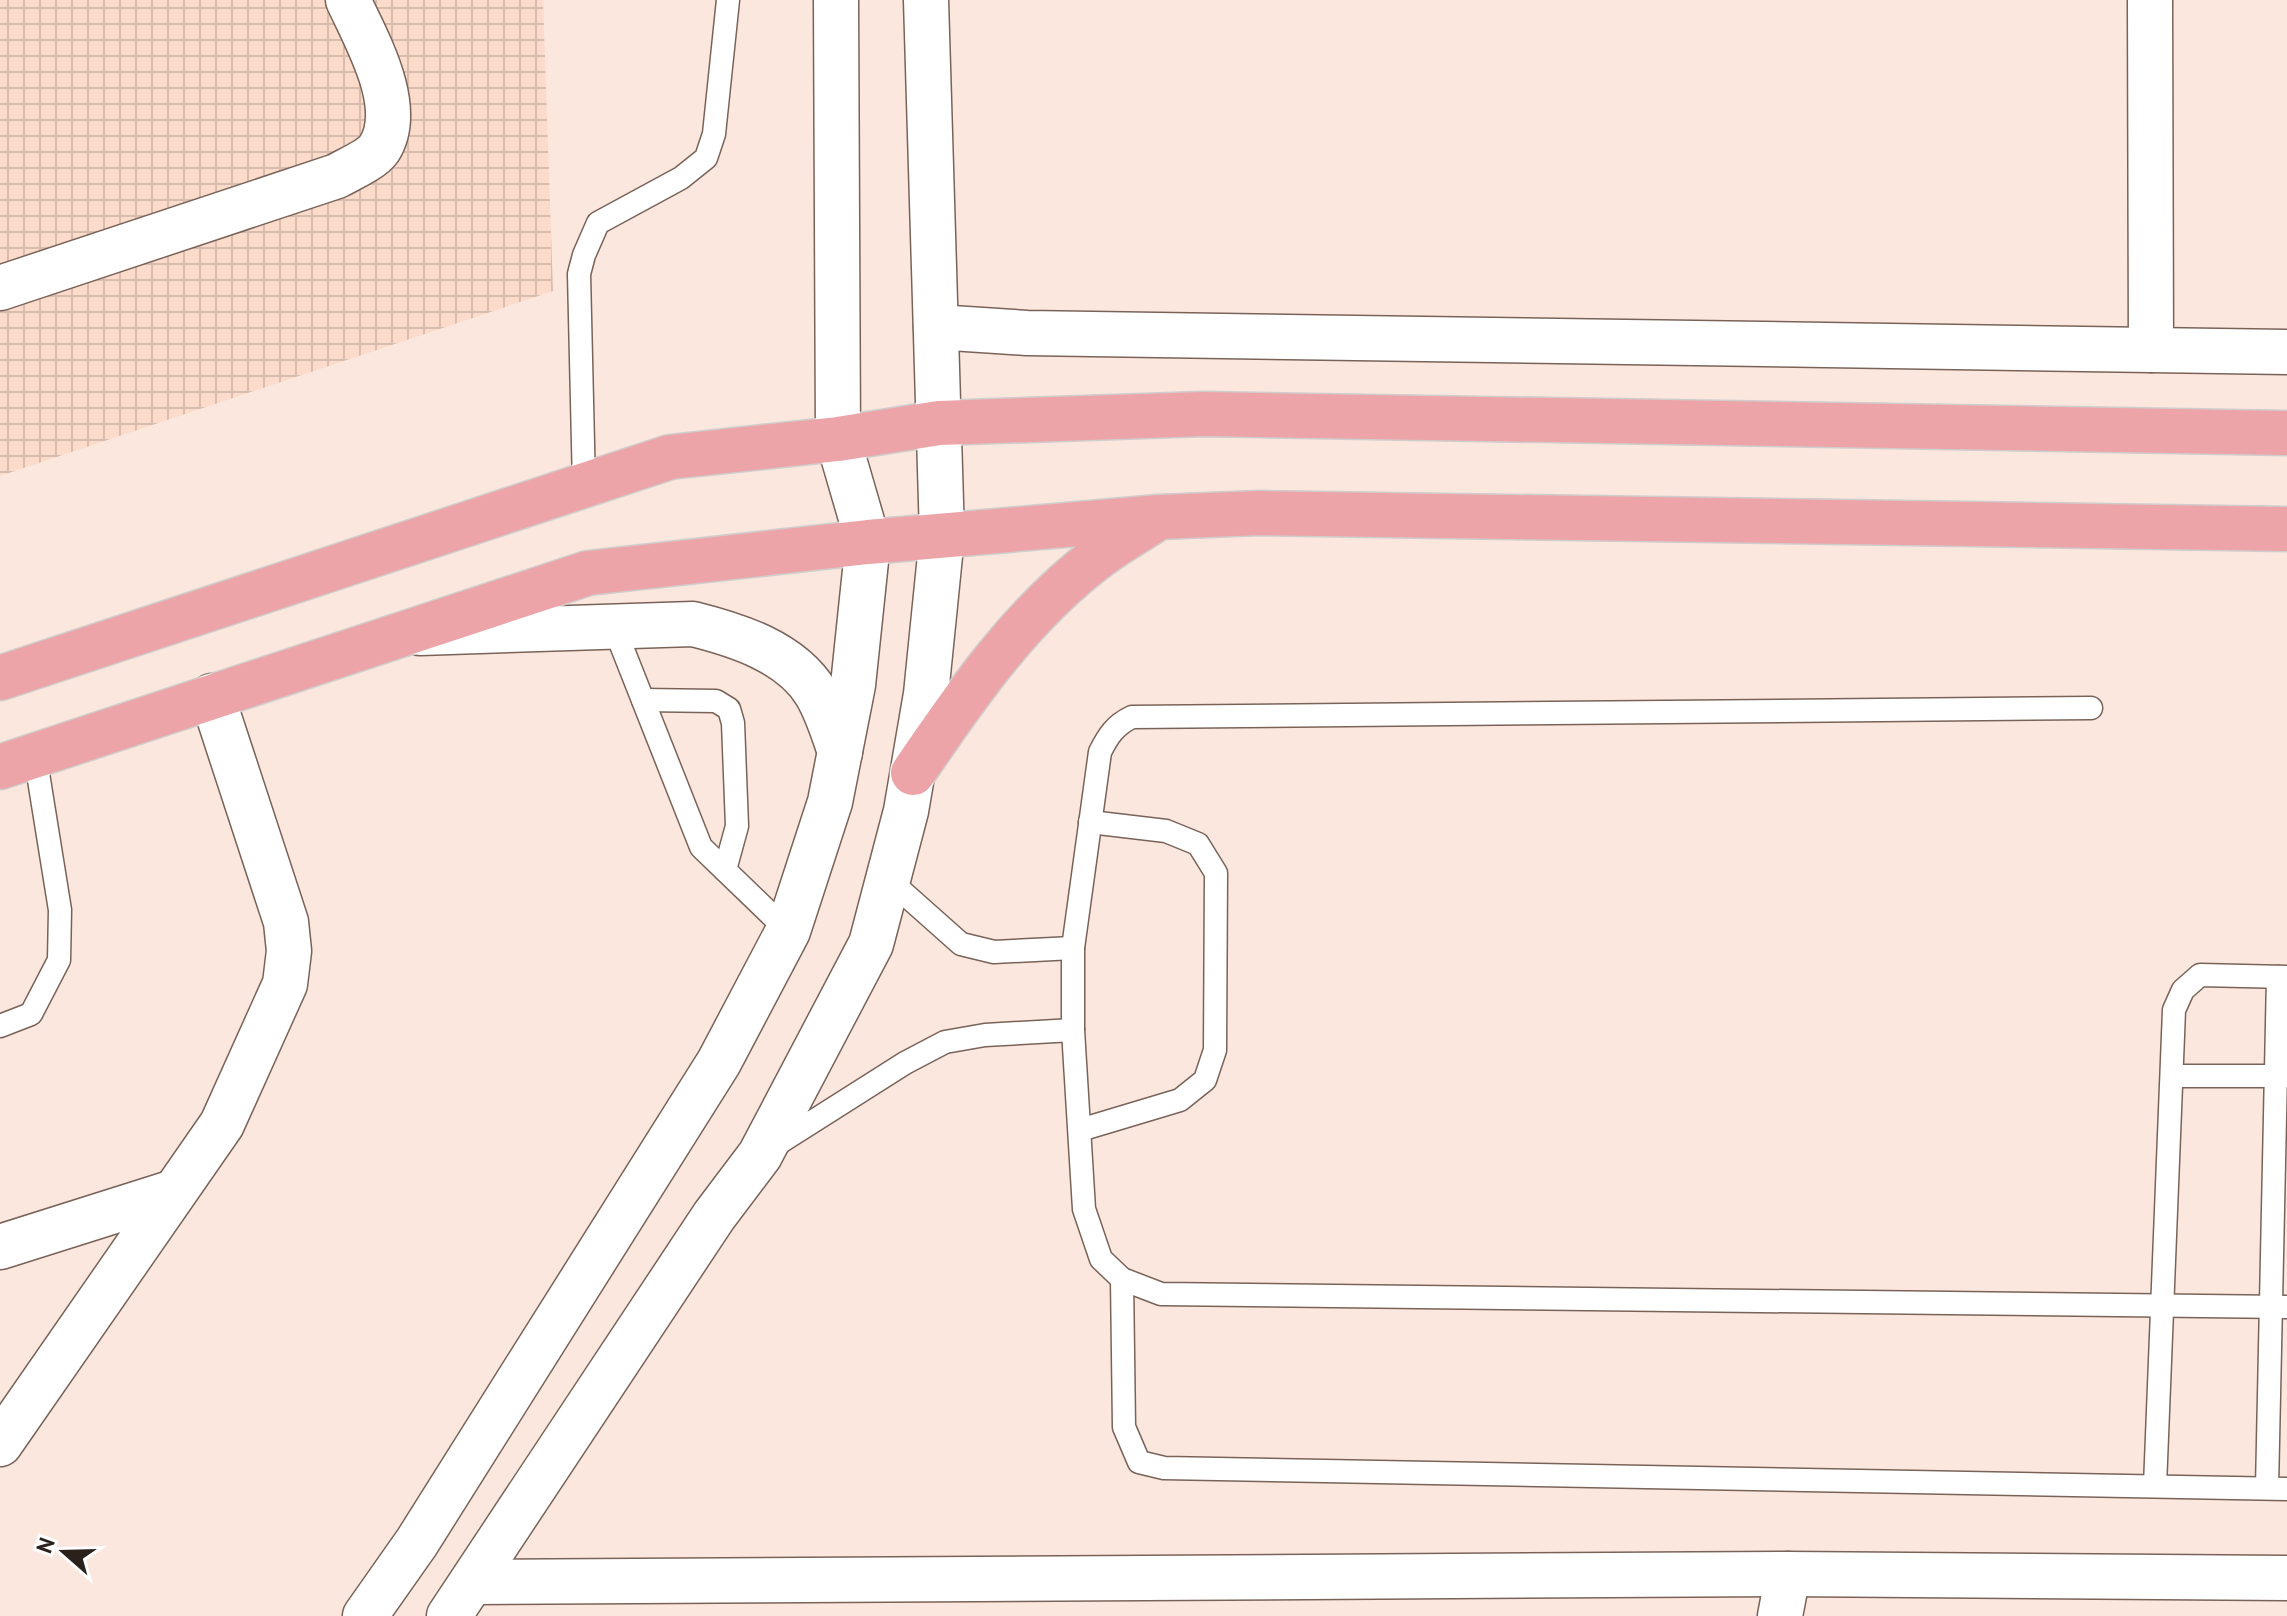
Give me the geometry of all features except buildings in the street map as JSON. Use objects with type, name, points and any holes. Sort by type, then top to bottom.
[{"type":"main road","points":[[0,678],[670,457],[838,439],[939,423],[1204,414],[2287,433]]},
{"type":"main road","points":[[17,761],[588,573],[868,542],[1159,517],[1259,513],[2287,529]]},
{"type":"main road","points":[[913,773],[973,685],[1048,601],[1097,557],[1159,517]]},
{"type":"street","points":[[0,288],[337,176],[378,151],[389,126],[388,109],[378,65],[348,0]]},
{"type":"street","points":[[365,1616],[417,1542],[719,1062],[788,931],[830,802],[853,685],[868,542],[838,439],[836,0]]},
{"type":"street","points":[[461,1599],[714,1216],[760,1155],[871,944],[913,773],[926,694],[942,536],[926,0]]},
{"type":"street","points":[[2150,0],[2151,350]]},
{"type":"street","points":[[936,327],[1027,333],[2287,352]]},
{"type":"street","points":[[402,634],[693,624],[728,632],[758,645],[789,664],[814,690],[825,710],[840,752]]},
{"type":"street","points":[[0,1444],[171,1193],[222,1124],[285,984],[289,951],[286,922],[212,696]]},
{"type":"street","points":[[0,1247],[171,1193]]},
{"type":"street","points":[[461,1599],[1784,1595],[2287,1578]]},
{"type":"lane","points":[[584,486],[579,274],[584,255],[598,223],[681,178],[706,158],[714,134],[728,0]]},
{"type":"lane","points":[[614,627],[701,847],[788,931]]},
{"type":"lane","points":[[643,700],[716,701],[729,709],[733,723],[737,826],[725,870]]},
{"type":"lane","points":[[2091,708],[1132,717],[1111,731],[1100,752],[1073,948],[1073,1030],[1084,1209],[1101,1259],[1122,1279],[1161,1294],[2278,1307]]},
{"type":"lane","points":[[0,1026],[31,1014],[59,960],[60,910],[17,761]]},
{"type":"lane","points":[[1080,1130],[1180,1100],[1205,1080],[1215,1050],[1216,873],[1198,844],[1166,831],[1090,822]]},
{"type":"lane","points":[[889,880],[961,944],[994,952],[1073,948]]},
{"type":"lane","points":[[1122,1279],[1124,1427],[1139,1462],[1164,1468],[2155,1486],[2277,1488],[2283,977],[2200,975],[2183,990],[2174,1010],[2155,1486]]},
{"type":"lane","points":[[760,1155],[905,1063],[945,1042],[985,1035],[1073,1030]]},
{"type":"lane","points":[[2172,1076],[2282,1076]]},
{"type":"shaded area","points":[[0,0],[543,0],[553,291],[0,476]]}]
